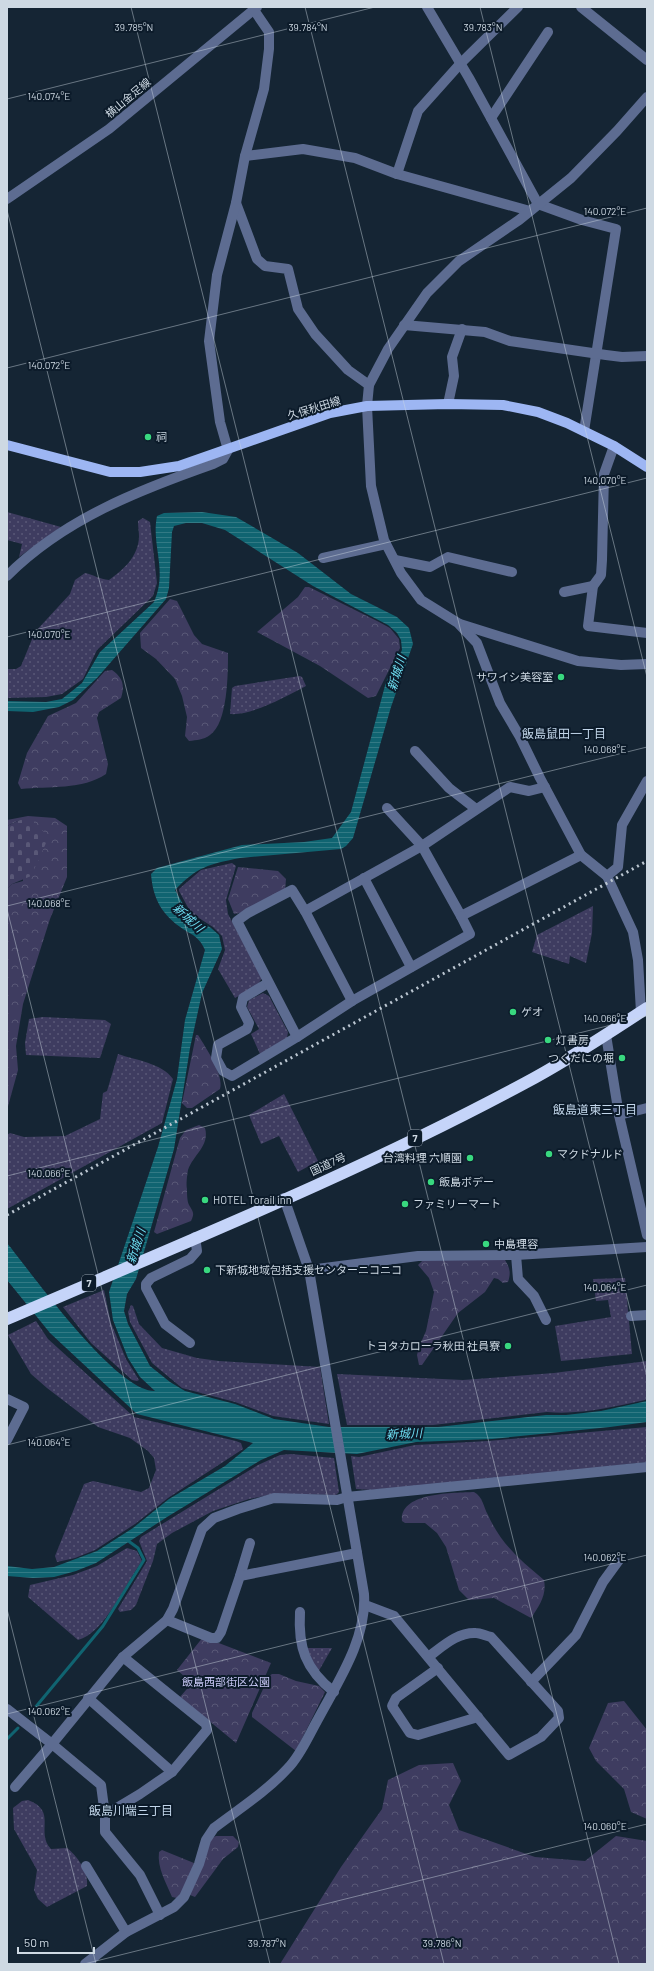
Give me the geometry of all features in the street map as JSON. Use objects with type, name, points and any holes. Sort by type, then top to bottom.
[{"type":"highway","name":"国道7号","points":[[7,1318],[172,1248],[461,1116],[526,1083],[606,1035],[644,1010]]},
{"type":"main road","name":"久保秋田線","points":[[7,445],[110,472],[140,472],[169,467],[228,450],[330,413],[367,406],[448,404],[503,405],[538,412],[567,423],[614,446],[647,467]]},
{"type":"street","points":[[427,7],[492,118],[538,204],[582,220],[616,229],[584,431]]},
{"type":"street","points":[[397,174],[418,111],[460,64],[518,7]]},
{"type":"street","points":[[581,7],[647,60]]},
{"type":"street","points":[[7,576],[35,552],[78,521],[115,501],[172,478],[213,464],[223,459],[228,450],[220,422],[209,341],[217,275],[236,203],[245,156],[264,89],[269,49],[269,32],[256,8]]},
{"type":"street","name":"横山金足線","points":[[7,199],[109,130],[256,8]]},
{"type":"street","points":[[492,118],[548,32]]},
{"type":"street","points":[[647,97],[617,131],[571,178],[530,211],[459,261],[427,293],[388,348],[369,385],[367,406],[371,486],[386,544],[402,573],[421,600],[458,623],[578,661],[621,665],[647,664]]},
{"type":"street","points":[[245,156],[302,149],[355,158],[397,174],[530,211]]},
{"type":"street","points":[[236,203],[257,260],[265,266],[288,269],[298,309],[315,334],[348,370],[369,385]]},
{"type":"street","points":[[404,325],[462,328],[485,332],[510,341],[622,357],[647,356]]},
{"type":"street","points":[[448,404],[454,376],[452,357],[462,328]]},
{"type":"street","points":[[614,446],[604,474],[601,575],[593,586],[588,626],[647,634]]},
{"type":"street","points":[[169,467],[172,478]]},
{"type":"street","points":[[323,558],[386,544]]},
{"type":"street","points":[[395,560],[430,567],[448,557],[512,572]]},
{"type":"street","points":[[564,592],[593,586]]},
{"type":"street","points":[[458,623],[477,643],[500,703],[520,737],[581,854],[607,876],[633,932],[644,1010]]},
{"type":"street","points":[[415,751],[449,788],[476,809]]},
{"type":"street","points":[[607,876],[618,867],[622,825],[647,781]]},
{"type":"street","points":[[306,911],[422,846],[510,787],[529,791],[545,787]]},
{"type":"street","points":[[268,984],[243,998],[241,1007],[250,1023],[247,1029],[218,1045],[216,1058],[223,1071],[232,1076],[298,1037],[352,1001],[470,934],[422,846],[387,808]]},
{"type":"street","points":[[461,916],[581,854]]},
{"type":"street","points":[[364,878],[411,967]]},
{"type":"street","points":[[298,1037],[268,984],[237,922],[248,913],[292,890],[306,911],[352,1001]]},
{"type":"street","points":[[606,1035],[620,1115],[644,1201],[647,1235]]},
{"type":"street","points":[[620,1115],[647,1108]]},
{"type":"street","points":[[85,1964],[126,1932],[174,1908],[184,1897],[199,1864],[206,1840],[214,1828],[289,1768],[334,1692],[350,1658],[361,1627],[365,1606],[309,1270],[284,1198]]},
{"type":"street","points":[[190,1343],[165,1324],[146,1288],[146,1284],[151,1278],[190,1259],[197,1251],[195,1237]]},
{"type":"street","points":[[309,1270],[418,1256],[516,1256],[647,1247]]},
{"type":"street","points":[[516,1256],[518,1279],[534,1296],[546,1320]]},
{"type":"street","points":[[631,1316],[647,1315]]},
{"type":"street","points":[[7,1399],[24,1407],[7,1440]]},
{"type":"street","points":[[15,1787],[123,1657],[167,1620],[173,1609],[202,1529],[214,1518],[238,1508],[274,1498],[337,1500],[347,1497],[647,1467]]},
{"type":"street","points":[[167,1620],[211,1638],[217,1638],[221,1632],[250,1543]]},
{"type":"street","points":[[240,1576],[357,1553]]},
{"type":"street","points":[[531,1682],[576,1635],[603,1582],[619,1560]]},
{"type":"street","points":[[365,1606],[394,1616],[509,1755],[541,1737],[559,1718],[558,1711],[491,1637],[476,1633],[463,1635],[452,1640],[428,1657]]},
{"type":"street","points":[[300,1612],[299,1635],[302,1650],[319,1680],[334,1692]]},
{"type":"street","points":[[105,1815],[140,1794],[172,1772],[206,1730],[206,1724],[123,1657]]},
{"type":"street","points":[[438,1668],[396,1698],[392,1706],[410,1733],[418,1735],[478,1717]]},
{"type":"street","points":[[88,1698],[172,1772]]},
{"type":"street","points":[[7,1710],[52,1744],[101,1785],[105,1815],[105,1832],[140,1875],[160,1915]]},
{"type":"street","points":[[86,1866],[126,1932]]},
{"type":"green space","points":[[7,512],[61,527],[19,557],[22,544],[7,540]]},
{"type":"green space","points":[[143,518],[150,522],[157,583],[153,596],[97,650],[83,679],[62,694],[46,697],[7,698],[7,669],[16,669],[21,666],[35,632],[70,594],[75,580],[85,573],[109,580],[125,567],[136,551],[139,537],[138,521]]},
{"type":"green space","points":[[305,587],[309,587],[390,628],[399,639],[400,648],[376,696],[368,698],[320,666],[257,632],[298,597]]},
{"type":"green space","points":[[170,599],[177,601],[194,635],[202,644],[228,653],[228,673],[224,709],[216,729],[210,735],[200,740],[189,741],[185,736],[187,717],[182,696],[175,679],[156,659],[141,648],[140,633]]},
{"type":"green space","points":[[112,670],[119,676],[122,682],[123,689],[121,698],[99,712],[97,718],[108,764],[106,774],[87,783],[76,785],[21,789],[18,783],[27,753],[48,716],[76,703],[105,671]]},
{"type":"green space","points":[[300,676],[302,677],[306,686],[258,709],[239,714],[230,714],[232,688],[235,686]]},
{"type":"green space","points":[[28,816],[55,818],[67,826],[67,877],[50,919],[23,1004],[16,1046],[18,1070],[7,1110],[7,889],[12,884],[23,881],[20,820],[7,826],[7,820]]},
{"type":"green space","points":[[20,820],[33,821],[44,832],[46,843],[31,876],[12,884],[7,889],[7,826]]},
{"type":"green space","points":[[232,863],[236,866],[226,900],[228,914],[262,978],[257,986],[235,998],[218,969],[225,950],[222,936],[213,927],[191,913],[179,891],[179,889],[201,870]]},
{"type":"green space","points":[[238,867],[278,871],[286,879],[285,891],[240,913],[234,914],[228,899]]},
{"type":"green space","points":[[593,906],[592,933],[586,963],[570,956],[569,964],[532,952],[537,935]]},
{"type":"green space","points":[[263,993],[269,996],[288,1032],[287,1038],[260,1054],[251,1034],[259,1029],[247,1007],[249,1000]]},
{"type":"green space","points":[[43,1017],[105,1020],[111,1024],[100,1058],[26,1055],[25,1043],[29,1019]]},
{"type":"green space","points":[[196,1035],[198,1035],[214,1062],[221,1083],[220,1089],[192,1108],[187,1108],[182,1103]]},
{"type":"green space","points":[[118,1054],[162,1069],[173,1079],[162,1123],[7,1209],[7,1135],[10,1133],[24,1137],[65,1136],[100,1119],[103,1093],[107,1091]]},
{"type":"green space","points":[[284,1094],[318,1161],[298,1172],[279,1136],[261,1144],[249,1115]]},
{"type":"green space","points":[[199,1125],[205,1128],[205,1140],[190,1165],[187,1180],[187,1199],[193,1216],[191,1221],[157,1234],[154,1232],[180,1138],[186,1130]]},
{"type":"green space","points":[[424,1259],[505,1260],[509,1268],[510,1276],[508,1282],[503,1283],[494,1278],[485,1292],[458,1313],[422,1365],[419,1365],[417,1355],[426,1331],[434,1292],[429,1278],[418,1265]]},
{"type":"green space","points":[[625,1278],[632,1354],[561,1361],[555,1326],[611,1317],[608,1300],[596,1301],[593,1279]]},
{"type":"green space","points":[[104,1290],[111,1323],[126,1359],[139,1380],[137,1381],[132,1380],[91,1343],[63,1307]]},
{"type":"green space","points":[[131,1305],[133,1306],[139,1324],[162,1348],[197,1358],[219,1361],[320,1367],[329,1424],[273,1416],[235,1402],[182,1388],[152,1363],[130,1322],[128,1312]]},
{"type":"green space","points":[[36,1321],[48,1339],[134,1417],[236,1441],[241,1443],[243,1449],[168,1498],[135,1524],[95,1550],[75,1558],[57,1562],[55,1556],[84,1484],[93,1481],[141,1492],[149,1488],[156,1470],[154,1458],[148,1451],[130,1438],[98,1427],[31,1374],[8,1335]]},
{"type":"green space","points":[[647,1361],[647,1399],[645,1400],[609,1408],[584,1411],[559,1413],[547,1412],[433,1425],[347,1425],[337,1374],[463,1380],[554,1373]]},
{"type":"green space","points":[[647,1427],[647,1462],[519,1477],[371,1490],[356,1489],[351,1456],[359,1457],[415,1445],[488,1441]]},
{"type":"green space","points":[[291,1454],[334,1458],[339,1492],[336,1495],[275,1494],[249,1499],[213,1511],[172,1533],[157,1544],[153,1561],[136,1605],[131,1610],[120,1612],[118,1609],[147,1561],[139,1541],[141,1537],[258,1465],[280,1455]]},
{"type":"green space","points":[[474,1492],[481,1499],[493,1525],[505,1543],[519,1558],[544,1580],[545,1585],[543,1595],[531,1618],[494,1598],[469,1600],[459,1590],[446,1547],[437,1533],[425,1523],[405,1523],[402,1521],[403,1511],[409,1504],[418,1499],[442,1494]]},
{"type":"green space","points":[[127,1548],[137,1551],[142,1561],[114,1606],[97,1628],[88,1636],[78,1640],[28,1597],[30,1585],[73,1575],[97,1566]]},
{"type":"green space","name":"飯島西部街区公園","points":[[203,1637],[271,1663],[236,1743],[180,1697],[192,1683],[177,1670]]},
{"type":"green space","points":[[305,1648],[332,1648],[317,1674]]},
{"type":"green space","points":[[272,1674],[279,1674],[296,1681],[319,1686],[325,1692],[296,1751],[252,1717],[252,1713],[269,1676]]},
{"type":"green space","points":[[624,1701],[647,1730],[647,1819],[631,1812],[624,1789],[596,1761],[589,1748],[608,1703]]},
{"type":"green space","points":[[453,1763],[461,1781],[449,1805],[459,1830],[535,1857],[585,1861],[616,1836],[647,1841],[647,1964],[280,1964],[341,1867],[382,1809],[388,1780],[419,1765]]},
{"type":"green space","points":[[28,1800],[42,1810],[45,1822],[45,1836],[51,1849],[67,1848],[75,1855],[82,1865],[86,1875],[87,1886],[47,1907],[38,1899],[34,1890],[37,1870],[14,1829],[13,1808],[22,1801]]},
{"type":"green space","points":[[216,1836],[233,1836],[239,1842],[238,1847],[223,1859],[195,1897],[189,1893],[208,1840]]},
{"type":"green space","points":[[162,1850],[194,1863],[182,1895],[177,1898],[172,1897],[159,1864],[159,1852]]},
{"type":"water","name":"新城川","points":[[202,512],[236,517],[298,553],[351,594],[397,617],[409,628],[413,644],[391,707],[353,838],[346,846],[341,849],[240,858],[220,862],[197,871],[175,890],[188,913],[219,935],[222,949],[202,993],[190,1048],[174,1149],[136,1279],[127,1294],[124,1311],[128,1324],[150,1366],[170,1382],[185,1391],[235,1404],[274,1419],[329,1427],[438,1427],[546,1415],[566,1415],[601,1411],[647,1401],[647,1422],[492,1439],[416,1442],[357,1454],[284,1450],[261,1460],[167,1517],[96,1563],[76,1571],[54,1577],[33,1578],[7,1576],[7,1566],[32,1569],[54,1567],[97,1551],[133,1528],[169,1499],[225,1466],[253,1443],[137,1414],[50,1333],[7,1280],[7,1243],[55,1304],[98,1353],[119,1373],[139,1386],[155,1391],[140,1377],[128,1358],[113,1320],[109,1292],[158,1147],[177,1079],[185,1020],[205,950],[193,935],[176,924],[164,912],[156,899],[151,874],[157,868],[242,845],[304,842],[332,838],[351,812],[386,682],[402,650],[401,640],[397,633],[388,625],[313,586],[225,530],[202,523],[186,523],[174,526],[172,532],[169,588],[166,599],[97,678],[73,700],[59,707],[33,712],[7,711],[7,701],[46,702],[62,699],[82,683],[100,652],[154,602],[160,579],[156,538],[157,516],[164,513]]},
{"type":"waterway","points":[[29,1715],[103,1626],[144,1560],[138,1548],[127,1540]]},
{"type":"waterway","points":[[7,1739],[18,1728]]},
{"type":"railway","points":[[7,1215],[647,861]]},
{"type":"place","name":"祠","points":[[148,437]]},
{"type":"place","name":"サワイシ美容室","points":[[561,677]]},
{"type":"place","name":"ゲオ","points":[[513,1012]]},
{"type":"place","name":"灯書房","points":[[548,1040]]},
{"type":"place","name":"つくだにの堀","points":[[622,1058]]},
{"type":"place","name":"マクドナルド","points":[[549,1154]]},
{"type":"place","name":"台湾料理 六順園","points":[[470,1158]]},
{"type":"place","name":"飯島ボデー","points":[[431,1182]]},
{"type":"place","name":"HOTEL Torail inn","points":[[205,1200]]},
{"type":"place","name":"ファミリーマート","points":[[405,1204]]},
{"type":"place","name":"中島理容","points":[[486,1244]]},
{"type":"place","name":"下新城地域包括支援センターニコニコ","points":[[207,1270]]},
{"type":"place","name":"トヨタカローラ秋田 社員寮","points":[[508,1346]]},
{"type":"district","name":"飯島鼠田一丁目","points":[[564,734]]},
{"type":"district","name":"飯島道東三丁目","points":[[595,1110]]},
{"type":"district","name":"飯島川端三丁目","points":[[131,1811]]}]
